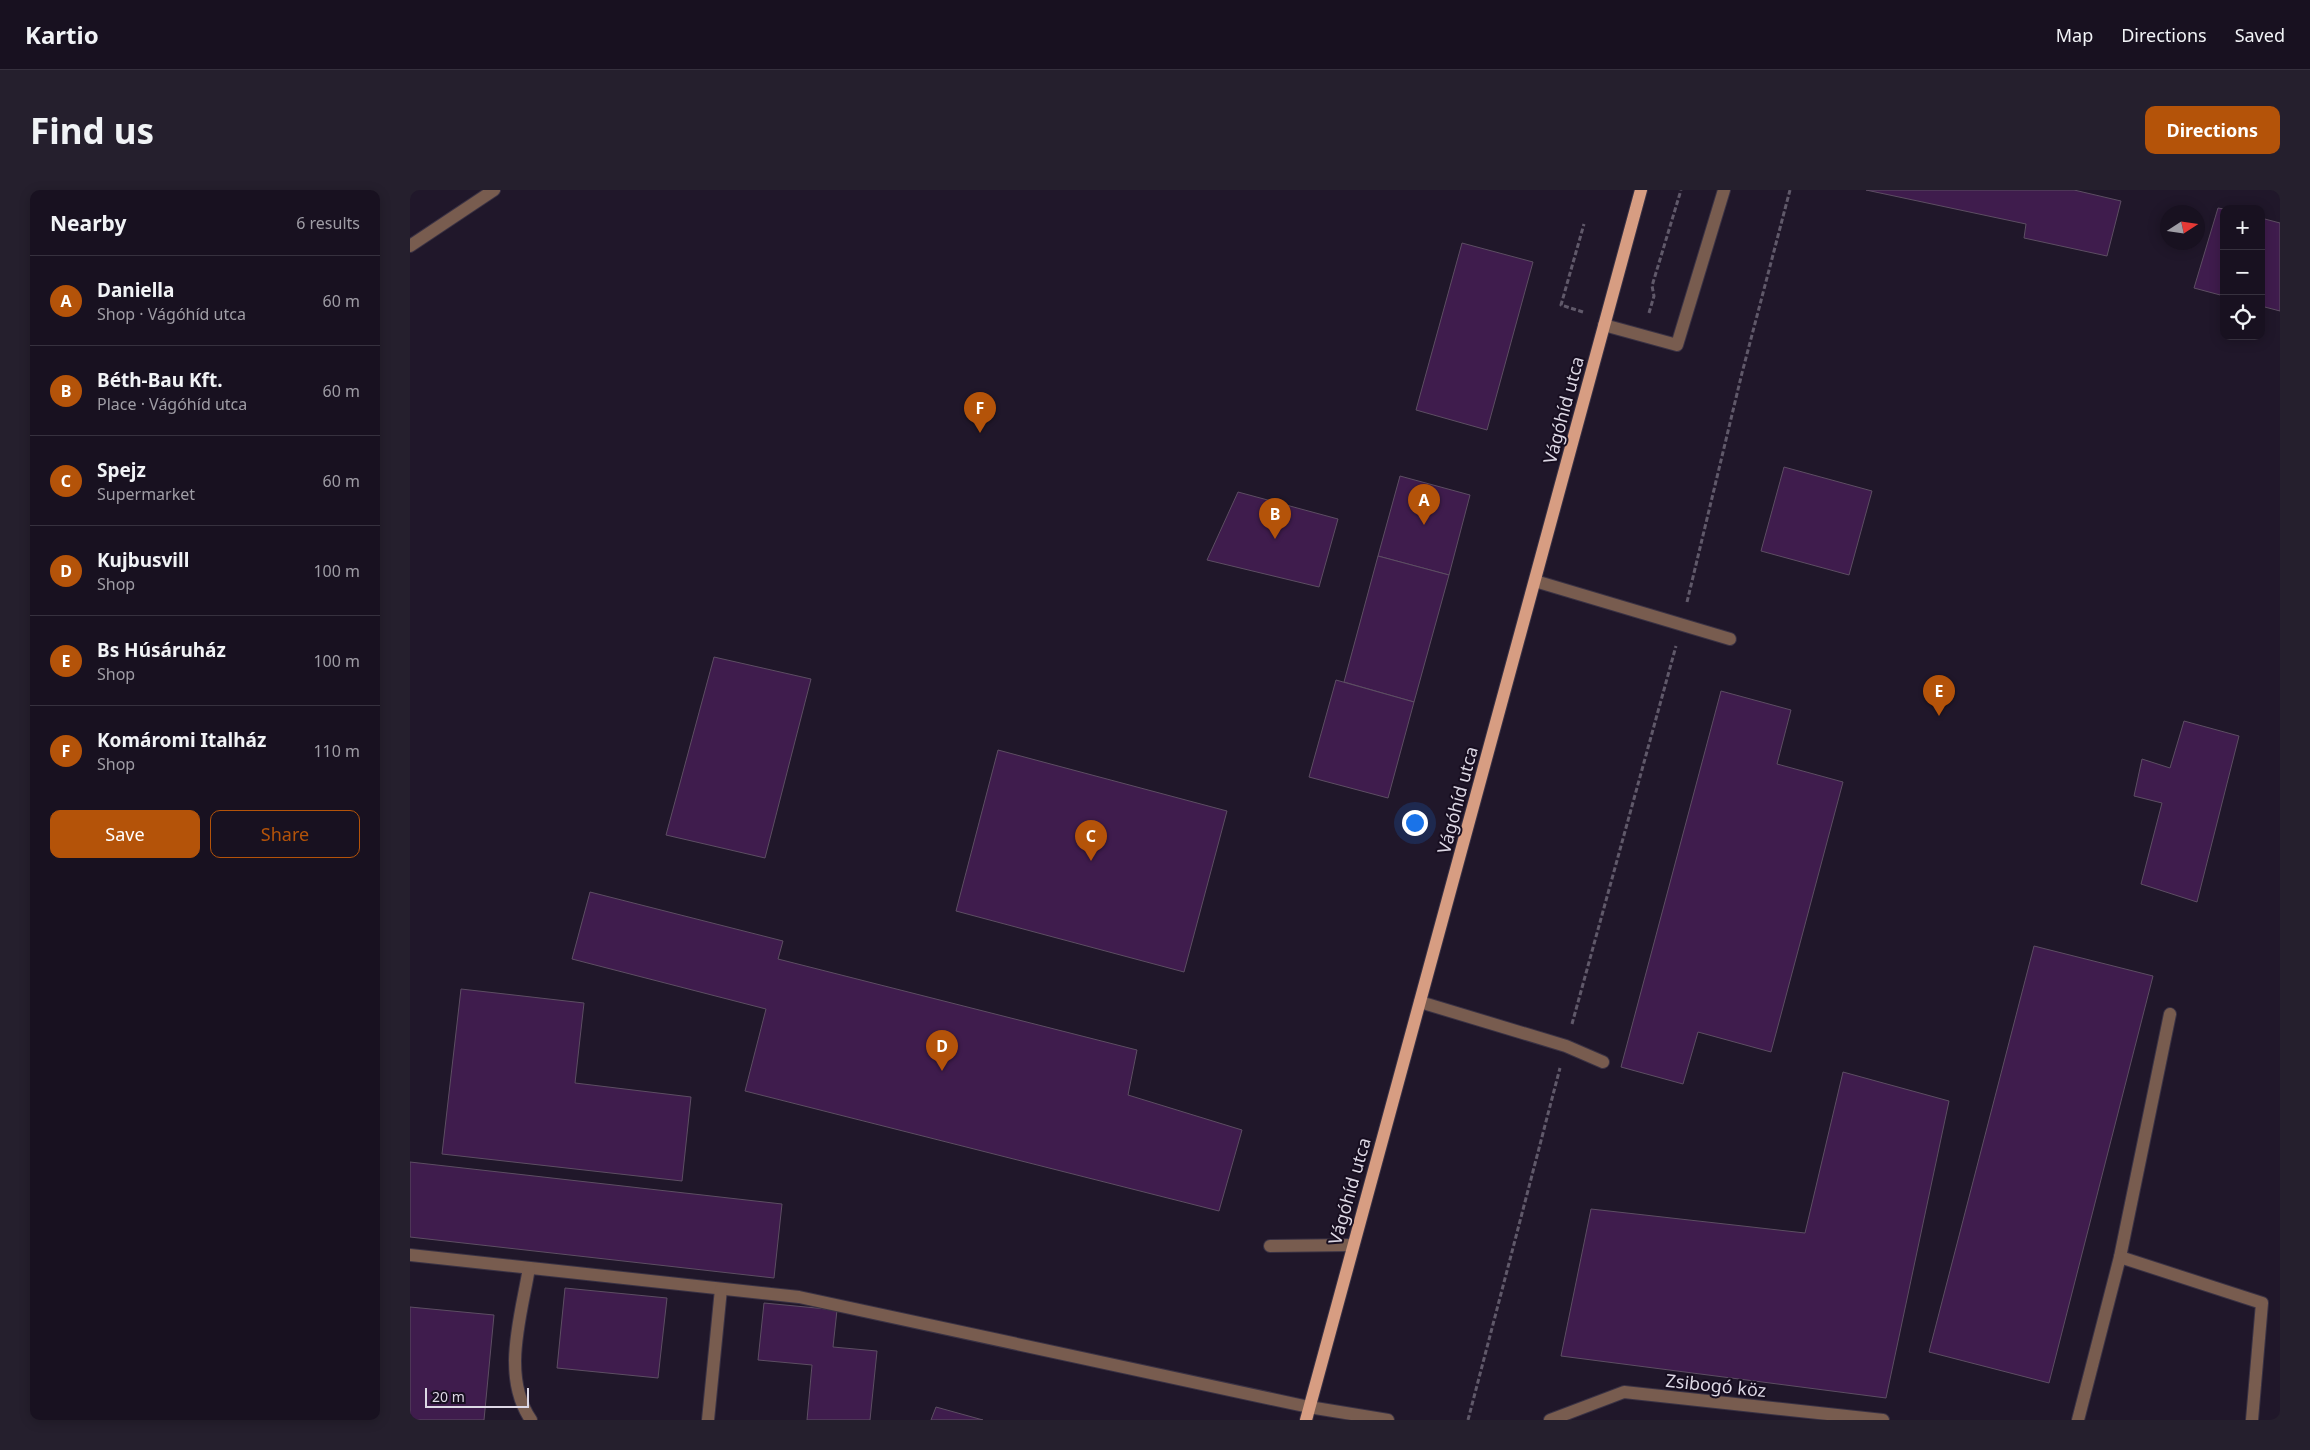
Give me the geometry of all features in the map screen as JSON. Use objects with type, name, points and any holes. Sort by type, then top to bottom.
[{"type":"main road","name":"Vágóhíd utca","points":[[1306,1420],[1352,1245],[1641,190]]},
{"type":"street","points":[[410,246],[494,190]]},
{"type":"street","points":[[1604,325],[1678,344],[1724,190]]},
{"type":"street","points":[[1535,581],[1730,639]]},
{"type":"street","points":[[1420,1002],[1566,1046],[1603,1062]]},
{"type":"street","points":[[2078,1420],[2120,1257],[2170,1014]]},
{"type":"street","points":[[1270,1246],[1352,1245]]},
{"type":"street","points":[[410,1255],[799,1297],[1309,1407],[1388,1420]]},
{"type":"street","points":[[2120,1257],[2262,1303],[2252,1420]]},
{"type":"street","points":[[529,1268],[514,1372],[522,1406],[531,1420]]},
{"type":"street","points":[[708,1420],[721,1289]]},
{"type":"street","name":"Zsibogó köz","points":[[1550,1420],[1624,1392],[1883,1420]]},
{"type":"path","points":[[1642,335],[1654,296],[1652,286],[1681,190]]},
{"type":"path","points":[[1468,1420],[1566,1046],[1682,624],[1742,373],[1790,190]]},
{"type":"path","points":[[1561,305],[1584,224]]},
{"type":"building","points":[[1866,190],[2074,190],[2121,201],[2107,256],[2024,238],[2026,224]]},
{"type":"building","points":[[2218,208],[2220,208],[2220,295],[2194,288]]},
{"type":"building","points":[[2265,219],[2280,223],[2280,311],[2265,307]]},
{"type":"building","points":[[1462,243],[1533,262],[1487,430],[1416,410]]},
{"type":"building","points":[[1784,467],[1872,491],[1849,575],[1761,551]]},
{"type":"building","points":[[1400,476],[1470,495],[1449,575],[1378,556]]},
{"type":"building","points":[[1238,492],[1338,519],[1319,587],[1207,560]]},
{"type":"building","points":[[1378,556],[1449,575],[1414,702],[1344,682]]},
{"type":"building","points":[[714,657],[811,679],[765,858],[666,835]]},
{"type":"building","points":[[1336,680],[1414,702],[1388,798],[1309,777]]},
{"type":"building","points":[[1721,691],[1791,710],[1777,764],[1843,782],[1771,1052],[1698,1032],[1683,1084],[1621,1067]]},
{"type":"building","points":[[2184,721],[2239,736],[2197,902],[2141,884],[2162,803],[2134,796],[2142,759],[2170,768]]},
{"type":"building","points":[[998,750],[1227,811],[1184,972],[956,911]]},
{"type":"building","points":[[590,892],[783,941],[778,959],[1137,1050],[1128,1095],[1242,1130],[1219,1211],[745,1091],[766,1009],[572,959]]},
{"type":"building","points":[[2034,946],[2153,976],[2049,1383],[1929,1352]]},
{"type":"building","points":[[461,989],[584,1003],[575,1083],[691,1097],[682,1181],[442,1154]]},
{"type":"building","points":[[1843,1072],[1949,1101],[1886,1398],[1561,1356],[1591,1209],[1805,1233]]},
{"type":"building","points":[[410,1162],[782,1204],[774,1278],[410,1237]]},
{"type":"building","points":[[565,1288],[667,1298],[658,1378],[557,1368]]},
{"type":"building","points":[[764,1303],[837,1310],[833,1347],[877,1351],[870,1420],[807,1420],[812,1365],[758,1360]]},
{"type":"building","points":[[410,1307],[494,1315],[484,1420],[410,1420]]},
{"type":"building","points":[[936,1407],[983,1420],[931,1420]]},
{"type":"place","name":"Komáromi Italház","points":[[980,433]]},
{"type":"place","name":"Daniella","points":[[1424,525]]},
{"type":"place","name":"Béth-Bau Kft.","points":[[1275,539]]},
{"type":"place","name":"Bs Húsáruház","points":[[1939,716]]},
{"type":"place","name":"Spejz","points":[[1091,861]]},
{"type":"place","name":"Kujbusvill","points":[[942,1071]]}]
